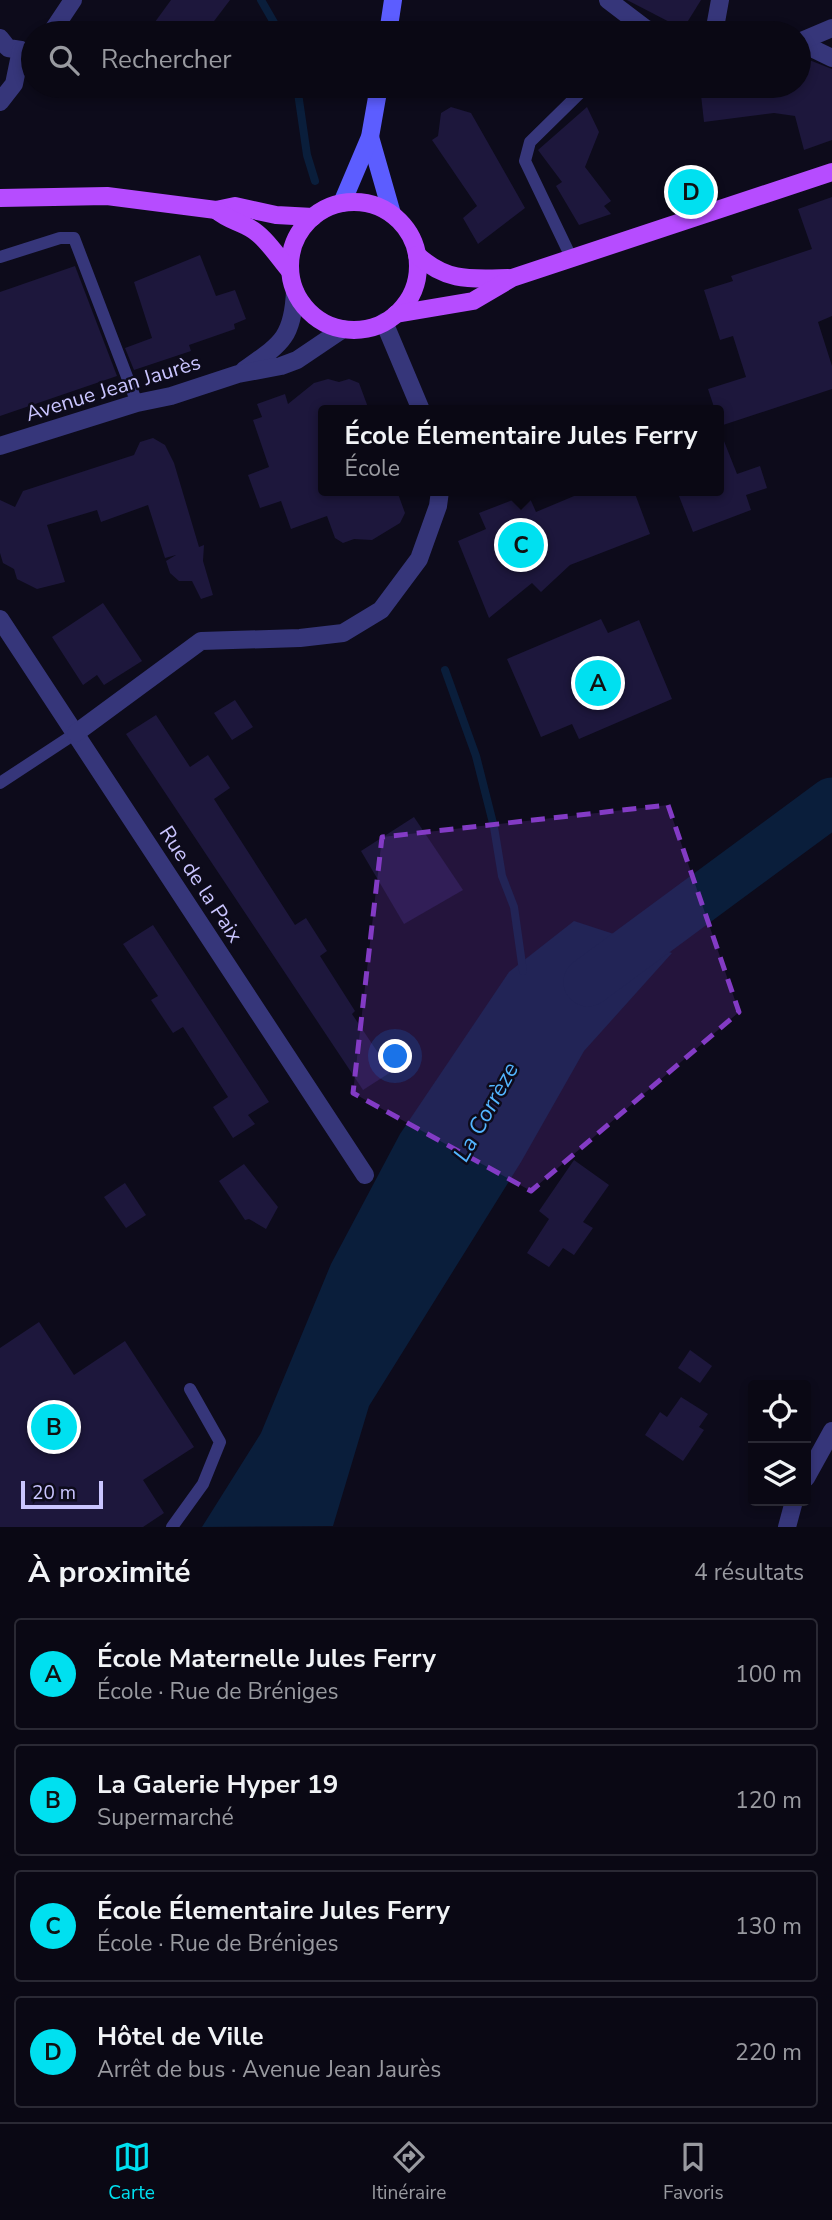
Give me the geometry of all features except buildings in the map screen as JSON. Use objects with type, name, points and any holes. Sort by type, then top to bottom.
[{"type":"main road","points":[[390,21],[393,0]]},
{"type":"main road","points":[[342,203],[370,137],[377,98]]},
{"type":"main road","points":[[370,137],[392,215]]},
{"type":"main road","points":[[512,278],[469,279],[434,271],[417,255],[404,225],[392,215],[360,202],[342,203],[313,217],[299,232],[291,250],[290,271],[295,291],[306,309],[323,322],[343,329],[364,329],[390,318],[473,301],[512,278],[832,172]]},
{"type":"main road","points":[[0,198],[107,196],[216,210],[235,206],[276,215],[313,217]]},
{"type":"main road","points":[[216,210],[260,237],[290,271]]},
{"type":"main road","points":[[390,318],[414,287],[417,255]]},
{"type":"street","points":[[59,21],[73,0]]},
{"type":"street","points":[[608,0],[636,21]]},
{"type":"street","points":[[716,21],[720,0]]},
{"type":"street","points":[[811,37],[832,28]]},
{"type":"street","points":[[0,38],[8,48],[21,47]]},
{"type":"street","points":[[811,48],[832,58]]},
{"type":"street","points":[[0,102],[13,84],[21,63]]},
{"type":"street","name":"Avenue Jean Jaurès","points":[[239,374],[274,349],[290,330],[295,291]]},
{"type":"street","points":[[390,318],[419,405]]},
{"type":"street","name":"Avenue Jean Jaurès","points":[[0,446],[137,403],[297,360],[343,329]]},
{"type":"street","points":[[76,733],[201,641],[300,638],[343,633],[381,610],[419,559],[439,496]]},
{"type":"street","name":"Rue de la Paix","points":[[0,619],[365,1175]]},
{"type":"street","points":[[811,1469],[832,1431]]},
{"type":"street","points":[[787,1527],[793,1506]]},
{"type":"lane","points":[[571,257],[525,161],[530,142],[575,98]]},
{"type":"lane","points":[[0,257],[60,238],[74,238],[137,403]]},
{"type":"lane","points":[[0,783],[76,733]]},
{"type":"lane","points":[[172,1527],[203,1483],[220,1442],[190,1389]]},
{"type":"highlighted area","points":[[668,805],[739,1012],[531,1191],[353,1093],[382,837]]},
{"type":"water","points":[[574,921],[672,953],[584,1051],[521,1162],[369,1406],[333,1526],[202,1527],[261,1433],[331,1264],[400,1134],[509,972]]},
{"type":"waterway","points":[[261,0],[273,21]]},
{"type":"waterway","points":[[299,98],[307,155],[315,181]]},
{"type":"waterway","points":[[445,670],[476,756],[494,827],[502,876],[514,907],[523,971]]},
{"type":"waterway","name":"La Corrèze","points":[[588,982],[832,802]]},
{"type":"place","name":"Hôtel de Ville","points":[[691,192]]},
{"type":"place","name":"École Élementaire Jules Ferry","points":[[521,545]]},
{"type":"place","name":"École Maternelle Jules Ferry","points":[[598,683]]},
{"type":"place","name":"La Galerie Hyper 19","points":[[54,1427]]}]
